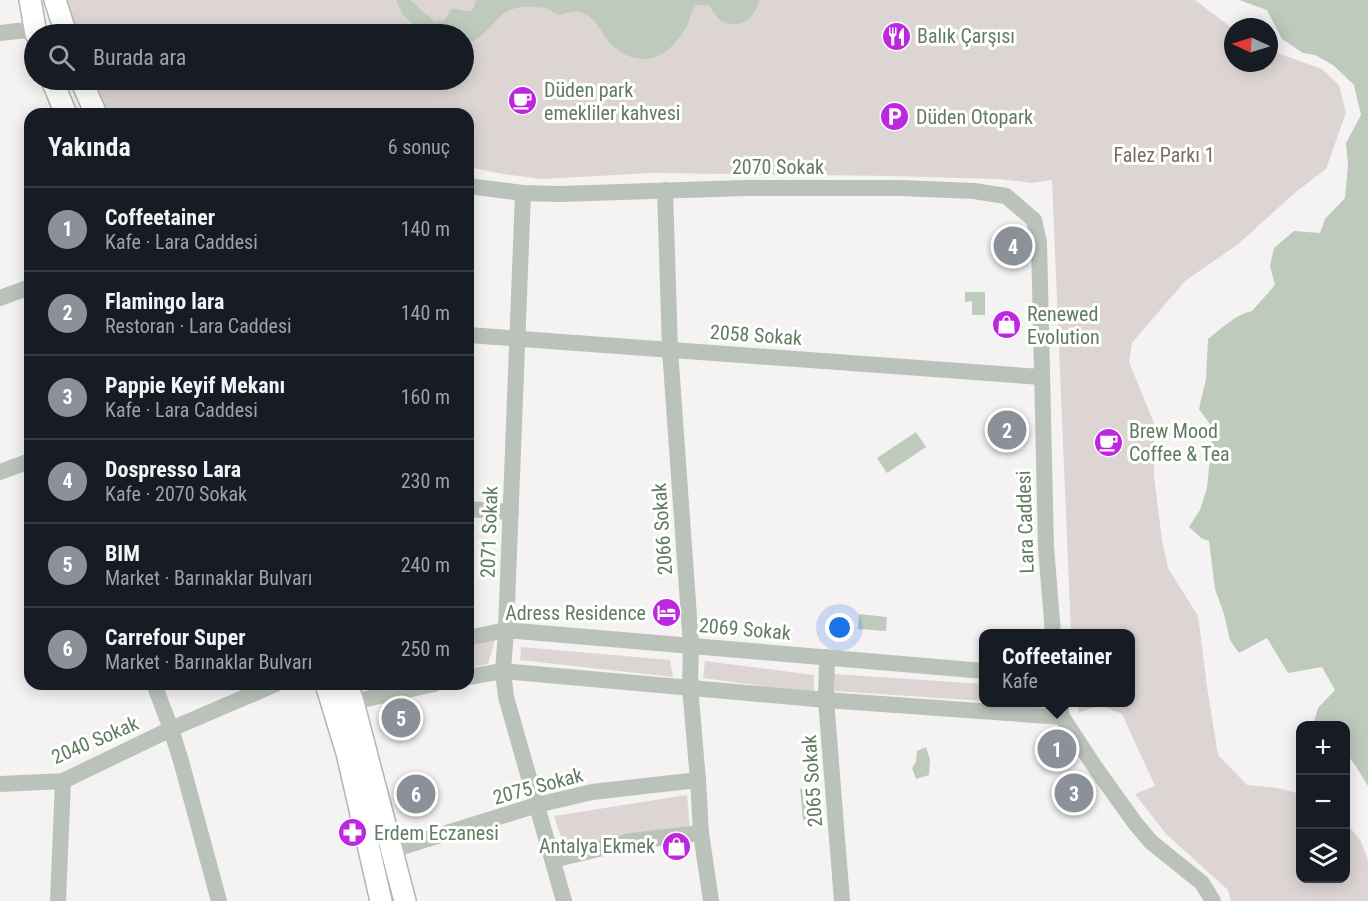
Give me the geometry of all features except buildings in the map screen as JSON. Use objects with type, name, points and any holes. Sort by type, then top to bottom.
[{"type":"main road","points":[[30,0],[34,24]]},
{"type":"main road","points":[[55,0],[63,24]]},
{"type":"main road","points":[[56,90],[64,108]]},
{"type":"main road","points":[[85,90],[93,108]]},
{"type":"main road","points":[[328,690],[347,753],[381,901]]},
{"type":"main road","points":[[350,693],[405,901]]},
{"type":"street","points":[[0,33],[24,32]]},
{"type":"street","name":"2070 Sokak","points":[[474,187],[523,193],[560,194],[745,188],[900,188],[974,191],[1006,196],[1034,220],[1039,242],[1040,264]]},
{"type":"street","name":"2066 Sokak","points":[[665,190],[670,350],[691,645],[690,687],[701,833],[711,901]]},
{"type":"street","name":"2071 Sokak","points":[[523,193],[503,670],[506,697],[564,901]]},
{"type":"street","name":"Lara Caddesi","points":[[1040,264],[1046,547],[1053,629]]},
{"type":"street","points":[[0,298],[24,289]]},
{"type":"street","name":"2058 Sokak","points":[[474,335],[1041,377]]},
{"type":"street","points":[[0,472],[24,463]]},
{"type":"street","points":[[474,509],[511,512]]},
{"type":"street","name":"2069 Sokak","points":[[474,637],[506,630],[979,671]]},
{"type":"street","name":"2065 Sokak","points":[[827,657],[826,700],[842,901]]},
{"type":"street","points":[[474,675],[503,670],[826,700],[979,707]]},
{"type":"street","points":[[156,690],[171,729],[262,690]]},
{"type":"street","points":[[350,693],[378,690]]},
{"type":"street","points":[[990,707],[1061,710],[1118,800],[1151,842],[1202,883],[1213,901]]},
{"type":"street","name":"2040 Sokak","points":[[0,784],[63,781],[171,729],[219,901]]},
{"type":"street","name":"2075 Sokak","points":[[392,850],[537,806],[592,792],[698,780]]},
{"type":"street","points":[[58,901],[63,781]]},
{"type":"street","points":[[553,860],[632,841],[701,833]]},
{"type":"green space","name":"Falez Parkı 1","points":[[64,0],[1195,0],[1224,22],[1224,72],[1278,72],[1278,53],[1322,69],[1339,85],[1346,113],[1326,169],[1297,191],[1237,245],[1185,281],[1132,343],[1129,362],[1154,423],[1154,476],[1168,568],[1198,616],[1218,755],[1247,785],[1278,788],[1296,793],[1296,883],[1350,883],[1350,828],[1361,841],[1368,860],[1368,901],[1231,901],[1228,890],[1166,834],[1135,794],[1155,786],[1122,714],[1105,707],[1135,707],[1135,629],[1071,629],[1052,180],[1032,183],[998,179],[891,176],[653,173],[542,179],[474,168],[474,108],[106,108],[98,90],[474,90],[474,24],[72,24]]},
{"type":"green space","points":[[495,640],[488,664],[474,667],[474,645]]},
{"type":"green space","points":[[521,647],[670,660],[673,677],[520,660]]},
{"type":"green space","points":[[705,661],[814,675],[814,693],[703,678]]},
{"type":"green space","points":[[834,674],[979,684],[979,701],[835,691]]},
{"type":"green space","name":"Falez Parkı 1","points":[[1078,707],[1095,707],[1079,713]]},
{"type":"green space","points":[[687,795],[690,830],[566,852],[554,816]]},
{"type":"shaded area","points":[[396,0],[410,0],[435,22],[445,20],[451,9],[470,11],[474,8],[476,0],[760,0],[751,17],[738,24],[729,24],[720,20],[708,5],[696,5],[687,26],[673,45],[659,56],[643,59],[619,51],[608,41],[591,18],[580,12],[558,15],[545,8],[515,8],[505,12],[474,40],[474,24],[412,24],[403,15]]},
{"type":"shaded area","points":[[1239,0],[1368,0],[1368,786],[1350,758],[1350,721],[1314,721],[1318,708],[1335,690],[1322,667],[1288,673],[1267,638],[1239,653],[1230,640],[1215,589],[1209,541],[1201,538],[1189,527],[1200,510],[1207,488],[1213,428],[1199,409],[1206,379],[1208,339],[1234,319],[1252,311],[1275,285],[1270,266],[1274,248],[1294,231],[1320,233],[1325,219],[1345,198],[1348,165],[1346,143],[1361,115],[1354,85],[1333,65],[1315,55],[1303,53],[1282,39],[1278,31],[1278,18],[1271,18],[1267,10]]},
{"type":"shaded area","points":[[965,292],[985,292],[985,315],[972,315],[972,301],[965,302]]},
{"type":"shaded area","points":[[916,432],[926,447],[887,473],[877,458]]},
{"type":"shaded area","points":[[859,614],[887,617],[886,631],[858,629]]},
{"type":"shaded area","points":[[926,747],[930,760],[929,775],[916,779],[912,768],[916,762],[917,751]]},
{"type":"shaded area","points":[[816,787],[819,819],[803,820],[800,789]]},
{"type":"place","name":"Balık Çarşısı","points":[[896,36]]},
{"type":"place","name":"Düden park emekliler kahvesi","points":[[523,101]]},
{"type":"place","name":"Düden Otopark","points":[[895,117]]},
{"type":"place","name":"Dospresso Lara","points":[[1013,246]]},
{"type":"place","name":"Renewed Evolution","points":[[1006,325]]},
{"type":"place","name":"Flamingo lara","points":[[1007,430]]},
{"type":"place","name":"Brew Mood Coffee & Tea","points":[[1108,443]]},
{"type":"place","name":"Adress Residence","points":[[667,613]]},
{"type":"place","name":"BIM","points":[[401,718]]},
{"type":"place","name":"Coffeetainer","points":[[1057,749]]},
{"type":"place","name":"Pappie Keyif Mekanı","points":[[1074,793]]},
{"type":"place","name":"Carrefour Super","points":[[416,794]]},
{"type":"place","name":"Erdem Eczanesi","points":[[353,833]]},
{"type":"place","name":"Antalya Ekmek","points":[[676,846]]}]
